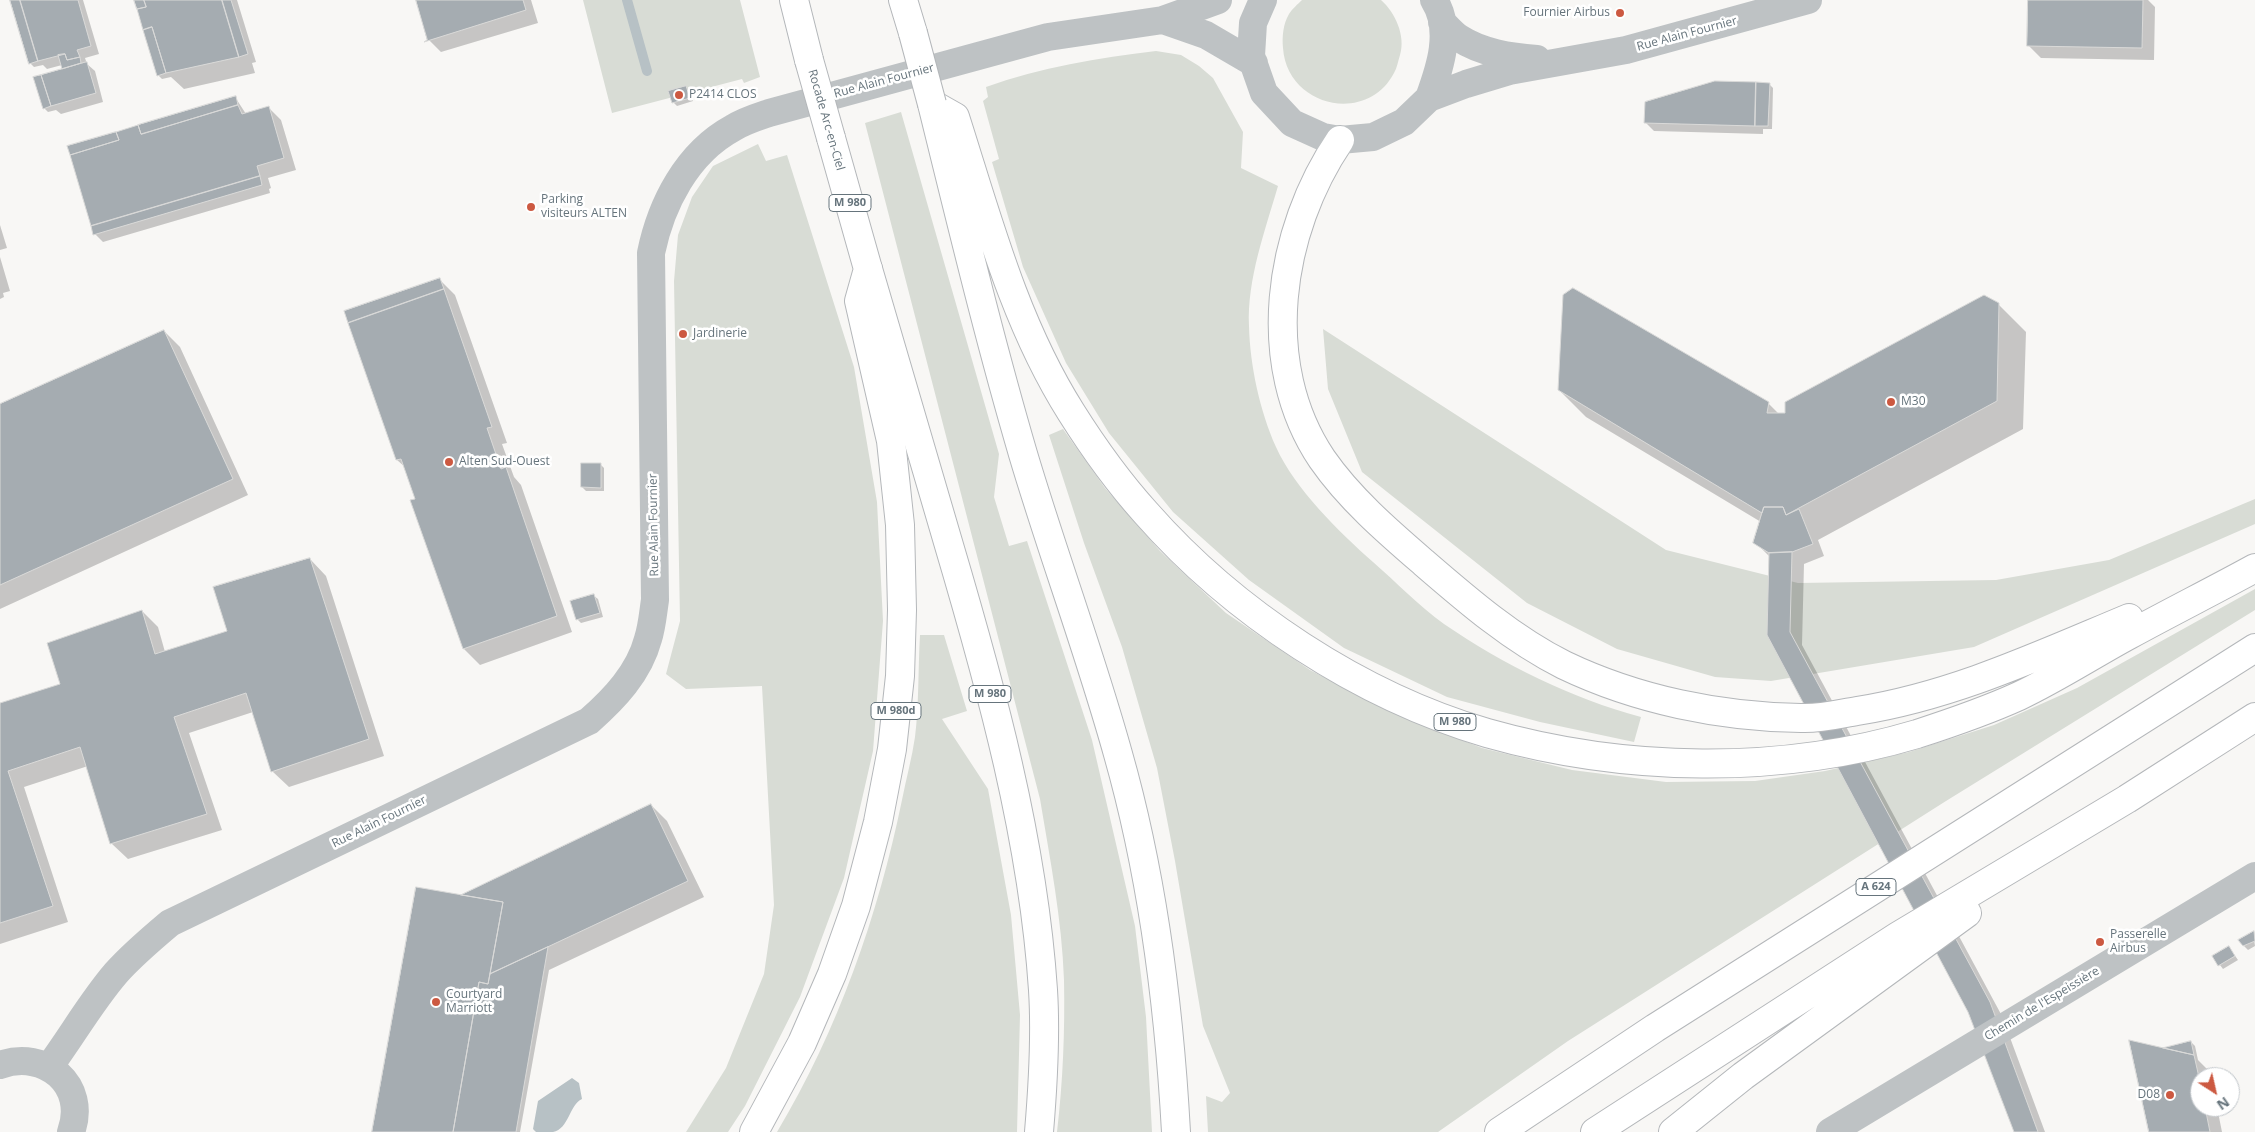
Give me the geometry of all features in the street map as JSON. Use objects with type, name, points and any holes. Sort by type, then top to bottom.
[{"type":"highway","name":"Rocade Arc-en-Ciel","points":[[794,0],[868,269]]},
{"type":"highway","points":[[903,0],[932,104],[991,342],[1024,456],[1121,764],[1152,898],[1171,1044],[1176,1132]]},
{"type":"highway","name":"M 980","points":[[932,104],[955,117],[1012,294],[1040,358],[1070,411],[1104,460],[1145,513],[1226,591],[1277,629],[1342,670],[1393,696],[1437,715],[1488,733],[1600,757],[1665,763],[1717,764],[1822,756],[1919,733],[2020,695],[2255,567]]},
{"type":"highway","points":[[1340,140],[1325,162],[1304,210],[1284,290],[1282,331],[1291,391],[1298,413],[1322,459],[1337,479],[1370,514],[1476,607],[1503,627],[1563,664],[1629,690],[1668,702],[1729,713],[1786,718],[1819,717],[1921,699],[1952,689],[2255,567]]},
{"type":"highway","name":"M 980","points":[[868,269],[980,649],[1022,838],[1035,913],[1043,990],[1044,1052],[1039,1132]]},
{"type":"highway","name":"M 980d","points":[[754,1132],[802,1043],[832,974],[856,906],[873,841],[892,749],[900,676],[902,610],[900,525],[891,441],[859,301],[868,269]]},
{"type":"highway","name":"A 624","points":[[1500,1132],[1672,1018],[2255,648]]},
{"type":"highway","points":[[1594,1132],[1898,936],[2127,799],[2255,717]]},
{"type":"highway","points":[[1673,1132],[1751,1070],[2127,799]]},
{"type":"street","name":"Rue Alain Fournier","points":[[49,1067],[116,973],[140,948],[170,923],[588,721],[613,699],[632,674],[648,640],[655,600],[652,253],[656,230],[667,200],[682,174],[707,147],[732,128],[769,113],[1048,37],[1163,20],[1218,0]]},
{"type":"street","name":"Rue Alain Fournier","points":[[1263,0],[1253,23],[1251,56],[1264,92],[1292,122],[1323,137],[1340,140],[1373,137],[1404,122],[1429,98],[1509,72],[1626,50],[1808,0]]},
{"type":"street","name":"Rue Alain Fournier","points":[[1438,11],[1458,38],[1473,45],[1508,57],[1564,61]]},
{"type":"street","name":"Rue Alain Fournier","points":[[1429,98],[1440,68],[1444,40],[1438,11]]},
{"type":"street","name":"Rue Alain Fournier","points":[[1163,20],[1206,35],[1254,63]]},
{"type":"street","name":"Chemin de l'Espeissière","points":[[1830,1132],[2255,876]]},
{"type":"street","points":[[0,1065],[13,1060],[32,1061],[49,1067],[63,1079],[72,1095],[75,1112],[71,1132]]},
{"type":"shaded area","points":[[583,0],[740,0],[760,77],[744,83],[742,79],[612,113]]},
{"type":"shaded area","points":[[1302,0],[1381,0],[1386,5],[1395,18],[1402,40],[1395,71],[1382,89],[1366,99],[1348,103],[1330,102],[1313,96],[1298,84],[1288,68],[1283,48],[1283,39],[1287,18]]},
{"type":"shaded area","points":[[1156,51],[1181,55],[1199,66],[1213,78],[1243,132],[1241,168],[1278,186],[1254,273],[1249,308],[1249,326],[1254,372],[1265,419],[1276,447],[1294,478],[1319,509],[1346,537],[1444,624],[1490,653],[1539,679],[1589,700],[1641,717],[1634,742],[1540,722],[1447,697],[1344,648],[1249,580],[1173,512],[1109,433],[1066,363],[1023,267],[992,162],[999,159],[983,101],[988,97],[986,87],[1007,80],[1091,60]]},
{"type":"shaded area","points":[[901,112],[999,454],[994,497],[1009,546],[1027,541],[1092,740],[1135,926],[1146,1017],[1152,1132],[1057,1132],[1063,1056],[1063,957],[1058,912],[1040,799],[865,123]]},
{"type":"shaded area","points":[[758,144],[766,161],[787,155],[854,367],[877,502],[883,621],[873,751],[844,878],[800,997],[745,1106],[728,1132],[686,1132],[726,1068],[764,974],[774,905],[762,686],[686,689],[666,674],[680,621],[674,281],[678,235],[692,197],[713,166]]},
{"type":"shaded area","points":[[1323,329],[1666,550],[1798,583],[1996,580],[2109,560],[2255,499],[2255,524],[1974,647],[1771,681],[1715,677],[1617,649],[1527,603],[1362,472],[1328,389]]},
{"type":"shaded area","points":[[1063,429],[1105,488],[1160,551],[1226,613],[1310,670],[1391,712],[1482,748],[1572,770],[1666,782],[1755,781],[1825,771],[1909,752],[1994,725],[2077,688],[2255,589],[2255,610],[1946,801],[1568,1041],[1438,1132],[1208,1132],[1206,1096],[1222,1102],[1230,1093],[1203,1026],[1157,768],[1122,647],[1084,543],[1049,435]]},
{"type":"shaded area","points":[[920,635],[944,635],[967,711],[942,719],[988,789],[1011,915],[1020,1015],[1017,1132],[777,1132],[799,1093],[837,1013],[868,929],[881,886],[915,737]]},
{"type":"shaded area","points":[[572,1078],[579,1083],[582,1099],[574,1106],[566,1122],[558,1130],[553,1132],[536,1132],[533,1129],[538,1101]]},
{"type":"building","points":[[10,0],[20,0],[38,61],[29,64]]},
{"type":"building","points":[[20,0],[78,0],[91,46],[77,50],[80,57],[67,60],[65,54],[38,61]]},
{"type":"building","points":[[134,0],[144,0],[146,7],[137,9]]},
{"type":"building","points":[[144,0],[222,0],[239,57],[166,73],[152,27],[143,30],[137,9],[146,7]]},
{"type":"building","points":[[222,0],[231,0],[248,54],[239,57]]},
{"type":"building","points":[[416,0],[523,0],[526,10],[424,42],[427,40]]},
{"type":"building","points":[[2028,0],[2143,0],[2142,48],[2027,46]]},
{"type":"building","points":[[152,27],[166,73],[157,76],[143,30]]},
{"type":"building","points":[[65,54],[67,60],[80,57],[81,63],[62,69],[58,55]]},
{"type":"building","points":[[87,62],[96,93],[51,106],[41,75]]},
{"type":"building","points":[[41,75],[51,106],[43,109],[33,77]]},
{"type":"building","points":[[1715,81],[1756,82],[1755,126],[1644,123],[1645,102]]},
{"type":"building","points":[[1756,82],[1770,83],[1768,126],[1755,126]]},
{"type":"building","name":"P2414 CLOS","points":[[686,86],[690,98],[672,103],[668,91]]},
{"type":"building","points":[[236,96],[238,105],[141,134],[138,125]]},
{"type":"building","points":[[238,105],[242,114],[269,106],[284,158],[257,166],[260,176],[91,226],[70,155],[119,140],[116,132],[138,125],[141,134]]},
{"type":"building","points":[[116,132],[119,140],[70,155],[67,146]]},
{"type":"building","points":[[260,176],[262,185],[93,235],[91,226]]},
{"type":"building","points":[[440,278],[444,289],[348,323],[344,311]]},
{"type":"building","name":"M30","points":[[1573,288],[1769,402],[1767,413],[1785,413],[1785,402],[1984,295],[1999,303],[1997,401],[1786,515],[1783,507],[1764,507],[1762,513],[1558,390],[1563,295]]},
{"type":"building","points":[[444,289],[492,427],[487,428],[501,469],[506,467],[557,616],[463,649],[410,500],[415,499],[401,459],[396,460],[348,323]]},
{"type":"building","points":[[164,330],[233,479],[0,585],[0,404]]},
{"type":"building","points":[[581,463],[601,463],[601,488],[581,487]]},
{"type":"building","points":[[1764,507],[1783,507],[1786,515],[1799,509],[1813,544],[1792,552],[1769,553],[1753,543]]},
{"type":"building","points":[[1792,552],[1790,632],[1990,1002],[2038,1132],[2014,1132],[1968,1012],[1767,635],[1769,553]]},
{"type":"building","points":[[310,558],[369,739],[271,772],[246,693],[174,717],[207,814],[110,844],[80,747],[8,771],[53,906],[0,923],[0,703],[60,684],[47,643],[142,610],[155,654],[227,631],[213,587]]},
{"type":"building","points":[[594,594],[600,613],[576,620],[570,601]]},
{"type":"building","points":[[651,804],[688,881],[490,974],[503,902],[461,895]]},
{"type":"building","name":"Courtyard Marriott","points":[[416,887],[503,902],[488,984],[479,982],[453,1132],[372,1132]]},
{"type":"building","points":[[2254,931],[2255,941],[2243,946],[2238,940]]},
{"type":"building","points":[[2229,946],[2235,956],[2218,966],[2212,956]]},
{"type":"building","points":[[548,947],[516,1132],[453,1132],[479,982],[488,984],[490,974]]},
{"type":"building","name":"D08","points":[[2129,1040],[2194,1055],[2197,1067],[2190,1067],[2190,1117],[2207,1117],[2210,1132],[2149,1132]]},
{"type":"building","points":[[2191,1041],[2194,1055],[2163,1048]]},
{"type":"waterway","points":[[627,0],[647,71]]},
{"type":"place","name":"Fournier Airbus","points":[[1620,13]]},
{"type":"place","name":"P2414 CLOS","points":[[679,95]]},
{"type":"place","name":"Parking visiteurs ALTEN","points":[[531,207]]},
{"type":"place","name":"Jardinerie","points":[[683,334]]},
{"type":"place","name":"M30","points":[[1891,402]]},
{"type":"place","name":"Alten Sud-Ouest","points":[[449,462]]},
{"type":"place","name":"Passerelle Airbus","points":[[2100,942]]},
{"type":"place","name":"Courtyard Marriott","points":[[436,1002]]},
{"type":"place","name":"D08","points":[[2170,1095]]}]
